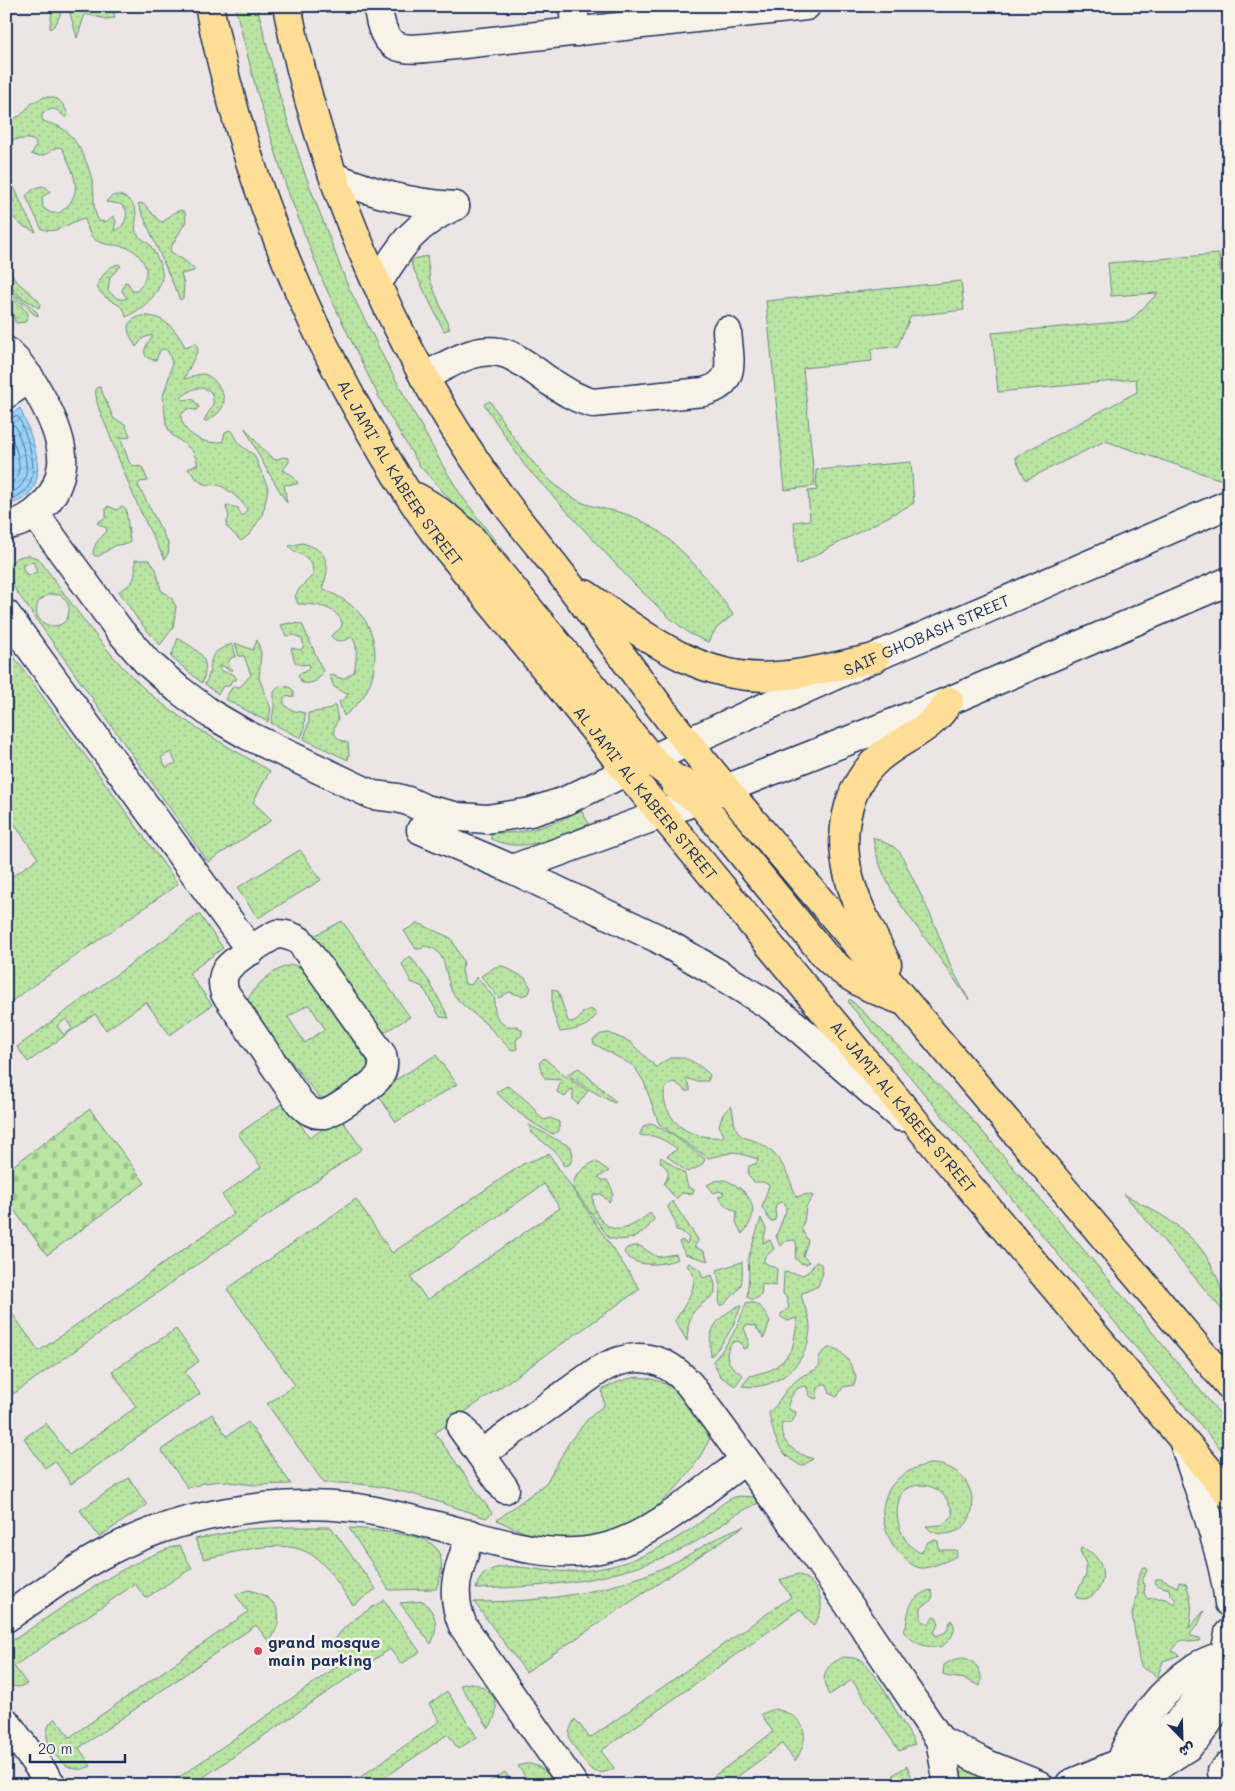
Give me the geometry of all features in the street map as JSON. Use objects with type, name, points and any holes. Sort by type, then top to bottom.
[{"type":"main road","name":"AL JAMI' AL KABEER STREET","points":[[209,6],[218,53],[245,151],[280,246],[317,331],[352,400],[408,493],[435,532],[626,772],[936,1146],[1229,1494]]},
{"type":"main road","points":[[287,6],[317,127],[355,233],[377,284],[424,377],[463,441],[506,503],[664,714],[726,790],[1229,1385]]},
{"type":"main road","points":[[408,493],[432,506],[453,521],[471,538],[664,772],[678,781],[701,788],[726,790]]},
{"type":"main road","points":[[567,582],[635,629],[676,654],[696,664],[722,673],[757,677],[776,676],[875,658]]},
{"type":"main road","points":[[905,1002],[858,904],[850,882],[844,860],[843,838],[846,816],[850,800],[857,785],[877,760],[889,750],[925,729],[943,712],[949,701]]},
{"type":"main road","points":[[626,772],[657,778],[685,791],[698,800],[825,956],[839,970],[878,992],[905,1002]]},
{"type":"street","points":[[378,6],[380,24],[386,38],[394,45],[405,50],[575,19],[806,6]]},
{"type":"street","points":[[334,177],[391,198],[455,206],[435,215],[406,240],[377,284]]},
{"type":"street","points":[[424,377],[470,355],[492,351],[512,357],[570,395],[593,403],[703,392],[714,390],[723,384],[728,376],[730,366],[727,331]]},
{"type":"street","points":[[6,351],[30,378],[42,398],[52,420],[62,464],[58,483],[49,500],[36,514],[14,525],[6,525]]},
{"type":"street","points":[[6,394],[30,378]]},
{"type":"street","name":"SAIF GHOBASH STREET","points":[[421,818],[446,815],[473,819],[514,815],[565,800],[688,742],[875,658],[1229,504]]},
{"type":"street","points":[[36,514],[120,630],[147,662],[211,714],[247,735],[373,795],[408,801],[421,818],[512,869],[656,938],[769,1005],[936,1146]]},
{"type":"street","points":[[512,869],[726,790],[949,701],[1229,581]]},
{"type":"street","points":[[6,614],[251,951]]},
{"type":"street","points":[[277,934],[286,934],[300,941],[382,1056],[384,1062],[379,1077],[331,1113],[314,1114],[306,1110],[225,992],[222,985],[227,969],[251,951],[268,938],[277,934]]},
{"type":"street","points":[[481,1454],[599,1370],[614,1362],[631,1358],[648,1358],[679,1372],[745,1460],[858,1618],[940,1740],[948,1785]]},
{"type":"street","points":[[461,1427],[505,1489]]},
{"type":"street","points":[[1184,1440],[1216,1546],[1227,1586],[1229,1603]]},
{"type":"street","points":[[6,1618],[74,1571],[126,1542],[151,1532],[229,1512],[292,1505],[356,1508],[388,1513],[532,1550],[566,1553],[600,1549],[632,1538],[661,1522],[745,1460]]},
{"type":"street","points":[[471,1534],[455,1585],[455,1599],[463,1626],[574,1785]]},
{"type":"street","points":[[940,1740],[988,1764],[1039,1785],[1072,1784],[1119,1774],[1150,1747],[1210,1720],[1222,1695],[1227,1644]]},
{"type":"street","points":[[1119,1774],[1124,1749],[1131,1735],[1160,1698],[1227,1644]]},
{"type":"street","points":[[6,1722],[52,1785]]},
{"type":"green space","points":[[51,6],[63,6],[63,8],[56,24],[50,29],[52,13]]},
{"type":"green space","points":[[68,6],[111,6],[114,10],[115,18],[106,19],[85,14],[77,38]]},
{"type":"green space","points":[[235,6],[257,6],[280,97],[305,174],[347,284],[386,362],[443,466],[461,495],[508,558],[507,563],[419,465],[382,403],[361,361],[324,284],[287,189],[256,89]]},
{"type":"green space","points":[[44,97],[60,101],[68,115],[66,118],[57,110],[52,109],[42,113],[42,120],[58,126],[67,132],[78,145],[92,179],[95,208],[99,221],[106,222],[113,216],[116,221],[114,231],[120,228],[125,220],[126,209],[120,204],[106,202],[109,198],[117,195],[126,198],[133,204],[135,209],[137,234],[150,245],[157,256],[162,278],[157,290],[143,306],[126,317],[123,309],[105,297],[97,286],[103,275],[114,265],[118,264],[121,266],[110,277],[108,290],[119,299],[127,298],[122,291],[125,282],[128,283],[132,291],[137,291],[146,276],[146,268],[142,260],[131,249],[106,244],[94,239],[89,232],[85,218],[52,231],[41,228],[26,196],[35,188],[45,187],[50,192],[42,197],[43,208],[51,213],[59,213],[68,206],[75,190],[73,174],[62,148],[57,147],[45,155],[38,156],[31,154],[35,148],[36,143],[34,141],[25,139],[9,141],[6,134],[6,122],[20,116],[32,103]]},
{"type":"green space","points":[[8,173],[36,232],[21,225],[6,210],[6,205],[14,202],[9,191],[6,192],[6,177]]},
{"type":"green space","points":[[138,204],[145,205],[159,221],[163,222],[173,213],[181,210],[185,212],[186,221],[170,249],[171,252],[194,269],[194,271],[181,274],[184,284],[183,298],[180,300]]},
{"type":"green space","points":[[1219,254],[1229,379],[1229,478],[1222,480],[1105,441],[1026,480],[1015,457],[1137,392],[1136,379],[998,392],[992,333],[1130,321],[1158,293],[1111,296],[1108,263]]},
{"type":"green space","points":[[427,256],[430,280],[450,329],[444,331],[411,262],[414,259]]},
{"type":"green space","points":[[6,261],[15,280],[38,300],[39,308],[21,297],[6,282]]},
{"type":"green space","points":[[961,281],[964,310],[911,316],[897,347],[871,349],[872,361],[803,368],[815,486],[785,490],[766,301]]},
{"type":"green space","points":[[6,286],[37,312],[38,316],[6,290]]},
{"type":"green space","points":[[6,292],[28,313],[25,322],[15,322],[14,316],[7,309]]},
{"type":"green space","points":[[141,316],[155,317],[168,324],[173,328],[185,347],[196,343],[198,350],[184,379],[200,374],[207,375],[214,380],[224,397],[224,404],[220,410],[207,421],[204,421],[213,405],[211,392],[199,388],[188,392],[181,398],[182,400],[193,399],[199,407],[196,410],[187,409],[181,415],[185,428],[196,437],[210,442],[223,441],[225,432],[230,430],[240,445],[254,455],[268,488],[261,517],[250,534],[241,541],[226,526],[229,516],[226,508],[227,505],[238,508],[242,517],[247,510],[246,507],[225,488],[218,485],[204,484],[195,477],[188,469],[198,464],[192,450],[171,434],[166,424],[163,396],[172,363],[169,353],[165,349],[160,350],[156,360],[145,355],[145,348],[152,335],[143,338],[136,347],[129,333],[128,325],[134,319]]},
{"type":"green space","points":[[100,387],[114,419],[125,424],[130,436],[126,438],[120,437],[129,462],[132,465],[142,467],[148,481],[140,482],[138,485],[168,543],[169,551],[165,559],[135,499],[100,413],[96,388]]},
{"type":"green space","points":[[490,401],[525,453],[558,487],[577,500],[592,506],[623,513],[646,523],[675,545],[701,572],[733,615],[717,628],[708,642],[690,634],[634,584],[525,466],[484,404]]},
{"type":"green space","points":[[245,428],[272,458],[276,460],[283,457],[289,458],[289,462],[283,470],[292,475],[298,483],[284,485],[287,503],[264,465]]},
{"type":"green space","points":[[911,462],[914,503],[797,565],[794,522],[810,520],[808,491],[817,490],[816,470]]},
{"type":"green space","points":[[108,506],[117,510],[122,506],[126,509],[130,541],[128,544],[116,545],[99,556],[95,556],[93,554],[95,546],[107,531],[106,528],[97,523],[106,517],[106,508]]},
{"type":"green space","points":[[302,543],[318,550],[326,560],[327,573],[322,588],[342,599],[356,610],[366,622],[373,640],[375,661],[371,681],[360,701],[344,716],[339,702],[349,693],[342,692],[334,687],[329,674],[343,679],[354,672],[356,645],[352,637],[338,641],[331,636],[341,628],[342,623],[335,613],[324,607],[298,604],[295,596],[313,575],[313,568],[308,559],[289,546]]},
{"type":"green space","points":[[29,555],[39,559],[99,639],[132,677],[150,694],[194,726],[270,771],[253,802],[272,820],[208,862],[12,585],[9,573],[10,564],[22,556]],"holes":[[[33,561],[37,572],[27,576],[22,566]],[[49,594],[60,595],[69,606],[67,619],[62,624],[55,626],[42,622],[36,610],[39,601]],[[171,752],[176,763],[166,767],[161,757]]]},
{"type":"green space","points":[[135,560],[149,560],[156,569],[161,590],[171,597],[176,607],[173,628],[160,645],[138,620],[119,591],[128,585],[135,576]]},
{"type":"green space","points":[[289,623],[302,624],[323,671],[315,681],[302,683],[298,675],[310,667],[309,664],[301,665],[295,662],[291,648],[301,650],[304,646],[302,639],[294,635],[286,636],[281,625]]},
{"type":"green space","points":[[178,638],[202,656],[205,674],[202,683],[171,657]]},
{"type":"green space","points":[[257,640],[261,653],[259,678],[271,709],[268,722],[225,699],[233,686],[240,687],[251,675],[244,656],[239,656],[235,643],[253,650]]},
{"type":"green space","points":[[232,644],[236,656],[231,658],[228,663],[233,670],[229,670],[221,665],[219,666],[221,671],[233,674],[237,679],[232,680],[229,686],[223,686],[218,694],[205,684],[211,660],[216,652]]},
{"type":"green space","points":[[6,646],[178,884],[6,1005],[6,881],[38,858],[6,812]]},
{"type":"green space","points":[[279,686],[289,687],[294,691],[294,696],[284,697],[285,705],[293,710],[305,713],[304,730],[301,738],[271,723],[274,708],[274,692]]},
{"type":"green space","points":[[335,705],[338,720],[334,731],[339,739],[348,743],[348,760],[304,739],[309,721],[308,713],[327,710]]},
{"type":"green space","points":[[581,810],[589,824],[554,838],[541,842],[516,845],[491,839],[491,834],[494,833],[517,832],[539,828]]},
{"type":"green space","points":[[873,837],[894,847],[901,854],[932,918],[952,969],[969,1000],[896,897],[881,869]]},
{"type":"green space","points":[[300,850],[321,880],[258,918],[237,888]]},
{"type":"green space","points":[[199,914],[223,948],[189,973],[212,1005],[170,1035],[146,1002],[106,1030],[95,1014],[28,1062],[17,1047]],"holes":[[[66,1019],[72,1029],[64,1035],[57,1026]]]},
{"type":"green space","points":[[342,921],[410,1017],[383,1033],[314,936]]},
{"type":"green space","points":[[418,923],[451,938],[464,963],[462,969],[465,984],[471,985],[477,977],[495,999],[496,1016],[501,1023],[517,1026],[522,1030],[522,1035],[516,1040],[517,1049],[510,1049],[455,996],[449,985],[444,963],[437,952],[432,948],[424,946],[421,949],[416,949],[404,931]]},
{"type":"green space","points":[[410,956],[429,981],[449,1018],[440,1017],[423,987],[411,982],[402,964]]},
{"type":"green space","points":[[287,966],[300,967],[305,972],[367,1061],[368,1068],[365,1075],[326,1099],[318,1096],[253,1013],[248,1000],[260,983],[273,973]],"holes":[[[309,1004],[325,1029],[305,1043],[288,1017]]]},
{"type":"green space","points":[[503,966],[525,978],[531,988],[529,993],[522,996],[509,992],[499,998],[481,976],[495,967]]},
{"type":"green space","points":[[552,989],[558,991],[568,1021],[573,1022],[577,1020],[583,1012],[590,1009],[597,1013],[594,1018],[582,1027],[560,1032],[552,1009]]},
{"type":"green space","points":[[850,999],[964,1110],[1095,1263],[1229,1425],[1229,1459],[851,1006],[848,1001]]},
{"type":"green space","points":[[609,1033],[630,1042],[656,1067],[669,1059],[678,1057],[694,1062],[710,1075],[708,1081],[695,1081],[685,1078],[690,1091],[686,1091],[675,1082],[668,1085],[664,1097],[668,1111],[676,1123],[691,1132],[706,1137],[723,1137],[724,1135],[719,1126],[725,1112],[731,1106],[738,1132],[744,1137],[764,1146],[777,1157],[790,1180],[796,1197],[808,1194],[813,1196],[806,1207],[804,1222],[801,1228],[808,1241],[803,1256],[809,1262],[807,1264],[800,1263],[795,1258],[797,1246],[795,1240],[786,1241],[780,1246],[776,1236],[786,1211],[785,1203],[776,1204],[776,1218],[774,1221],[770,1221],[762,1207],[769,1185],[763,1182],[754,1182],[748,1176],[749,1166],[757,1163],[758,1159],[734,1152],[708,1158],[659,1124],[644,1082],[634,1066],[594,1044],[593,1040],[601,1034]]},
{"type":"green space","points":[[436,1055],[457,1084],[396,1122],[376,1092]]},
{"type":"green space","points":[[544,1058],[564,1075],[588,1091],[578,1104],[573,1100],[573,1089],[565,1097],[557,1092],[561,1080],[546,1079],[542,1074],[539,1063]]},
{"type":"green space","points":[[579,1068],[616,1102],[614,1103],[585,1087],[567,1074]]},
{"type":"green space","points":[[507,1086],[528,1102],[544,1120],[551,1118],[559,1122],[559,1131],[553,1134],[530,1121],[496,1092]]},
{"type":"green space","points":[[284,1102],[310,1138],[340,1117],[362,1149],[6,1399],[6,1305],[39,1351],[234,1214],[222,1195],[261,1167],[238,1134]]},
{"type":"green space","points":[[90,1109],[145,1183],[47,1255],[6,1199],[6,1171]]},
{"type":"green space","points":[[652,1123],[673,1135],[705,1159],[702,1164],[687,1172],[667,1156],[676,1148],[654,1136],[640,1135],[644,1126]]},
{"type":"green space","points":[[529,1125],[571,1147],[573,1155],[570,1164],[564,1166],[558,1154],[532,1133]]},
{"type":"green space","points":[[549,1154],[640,1289],[435,1433],[492,1513],[486,1518],[423,1497],[391,1489],[359,1484],[324,1483],[267,1404],[295,1385],[227,1289],[356,1199],[392,1253],[523,1164]],"holes":[[[544,1184],[560,1208],[427,1300],[411,1277]]]},
{"type":"green space","points":[[661,1157],[684,1173],[687,1185],[694,1190],[693,1194],[682,1193],[676,1199],[664,1184],[668,1177],[668,1172],[660,1162]]},
{"type":"green space","points":[[595,1161],[609,1171],[599,1177],[602,1180],[607,1180],[613,1194],[609,1202],[601,1194],[593,1195],[596,1212],[602,1221],[614,1229],[620,1229],[638,1222],[650,1213],[654,1219],[645,1230],[635,1237],[623,1240],[609,1238],[573,1188],[577,1175]]},
{"type":"green space","points":[[725,1180],[742,1190],[751,1202],[752,1218],[742,1234],[736,1222],[737,1212],[726,1206],[718,1197],[724,1193],[719,1191],[714,1193],[707,1185],[715,1181]]},
{"type":"green space","points":[[1124,1194],[1170,1221],[1195,1242],[1205,1254],[1214,1270],[1229,1318]]},
{"type":"green space","points":[[672,1201],[697,1238],[698,1241],[694,1247],[704,1251],[708,1261],[685,1254],[679,1242],[682,1240],[687,1244],[689,1238],[681,1231],[676,1230],[675,1222],[668,1207]]},
{"type":"green space","points":[[761,1218],[766,1229],[763,1243],[770,1240],[774,1249],[764,1258],[764,1262],[777,1269],[776,1286],[762,1284],[761,1295],[753,1299],[747,1297],[748,1259]]},
{"type":"green space","points":[[640,1246],[657,1257],[676,1254],[678,1259],[657,1264],[635,1261],[624,1252],[627,1248]]},
{"type":"green space","points":[[742,1262],[740,1287],[724,1305],[719,1305],[720,1288],[717,1270]]},
{"type":"green space","points":[[816,1262],[821,1264],[823,1273],[818,1286],[801,1294],[810,1327],[809,1340],[798,1363],[779,1379],[767,1384],[755,1387],[742,1386],[750,1376],[771,1370],[783,1361],[792,1349],[797,1325],[796,1318],[788,1321],[781,1317],[781,1314],[789,1308],[786,1296],[783,1294],[784,1272],[803,1275]]},
{"type":"green space","points":[[689,1263],[700,1270],[703,1278],[712,1275],[715,1284],[715,1294],[693,1313],[689,1323],[687,1341],[675,1321],[691,1294],[693,1286],[692,1272],[687,1266]]},
{"type":"green space","points":[[750,1302],[760,1307],[770,1321],[764,1338],[755,1326],[746,1325],[744,1328],[749,1341],[747,1348],[743,1349],[742,1344],[738,1341],[733,1342],[729,1347],[728,1360],[743,1375],[735,1386],[720,1376],[713,1361],[733,1334],[746,1303]]},
{"type":"green space","points":[[741,1306],[729,1332],[711,1356],[710,1338],[715,1325],[724,1315]]},
{"type":"green space","points":[[176,1329],[199,1361],[185,1372],[200,1394],[71,1484],[55,1461],[45,1468],[24,1438],[46,1423],[69,1455],[136,1407],[112,1371]]},
{"type":"green space","points":[[828,1348],[833,1348],[842,1353],[850,1363],[856,1378],[854,1385],[843,1387],[837,1397],[830,1394],[827,1384],[823,1384],[820,1387],[815,1399],[810,1396],[806,1386],[802,1386],[792,1395],[788,1406],[790,1410],[796,1412],[795,1417],[791,1423],[782,1423],[782,1430],[783,1437],[790,1447],[813,1459],[802,1466],[787,1456],[778,1444],[769,1413],[786,1390],[801,1377],[820,1366],[819,1358]]},
{"type":"green space","points":[[638,1377],[664,1383],[674,1389],[682,1396],[711,1436],[694,1466],[673,1491],[658,1505],[622,1527],[602,1535],[582,1539],[561,1540],[540,1537],[528,1534],[497,1520],[546,1483],[570,1441],[587,1420],[604,1405],[602,1390],[619,1382]]},
{"type":"green space","points":[[212,1414],[227,1436],[248,1422],[291,1484],[254,1485],[221,1481],[204,1483],[188,1488],[161,1450]]},
{"type":"green space","points":[[930,1464],[947,1467],[959,1474],[968,1485],[972,1498],[972,1511],[967,1522],[957,1531],[943,1534],[935,1533],[926,1526],[942,1525],[952,1517],[951,1509],[944,1496],[934,1488],[922,1485],[903,1491],[899,1499],[897,1517],[903,1535],[914,1549],[921,1553],[928,1542],[935,1540],[938,1541],[939,1550],[956,1550],[957,1552],[956,1556],[949,1560],[921,1568],[906,1560],[899,1553],[884,1525],[883,1511],[885,1498],[891,1486],[901,1476]]},
{"type":"green space","points":[[129,1478],[147,1505],[99,1537],[80,1510]]},
{"type":"green space","points":[[738,1496],[754,1497],[761,1502],[737,1514],[690,1545],[637,1567],[585,1580],[559,1584],[476,1589],[481,1578],[488,1571],[498,1567],[510,1566],[546,1570],[585,1571],[628,1561],[654,1551],[678,1537],[701,1522],[723,1503]]},
{"type":"green space","points":[[744,1526],[526,1672],[474,1602],[548,1598],[597,1590],[644,1576],[667,1566],[724,1534]]},
{"type":"green space","points":[[331,1527],[376,1589],[353,1605],[324,1565],[301,1549],[273,1546],[204,1559],[195,1539],[247,1529]]},
{"type":"green space","points":[[349,1528],[415,1537],[430,1543],[436,1548],[441,1561],[441,1575],[436,1589],[389,1590]]},
{"type":"green space","points":[[179,1545],[192,1568],[146,1598],[135,1584],[14,1666],[27,1684],[18,1687],[6,1685],[6,1645],[112,1576],[157,1553]]},
{"type":"green space","points":[[1081,1548],[1096,1557],[1101,1565],[1102,1573],[1099,1589],[1085,1599],[1077,1598],[1076,1594],[1086,1575],[1086,1564],[1080,1551]]},
{"type":"green space","points":[[1145,1567],[1147,1570],[1142,1581],[1145,1586],[1144,1593],[1147,1599],[1162,1598],[1175,1605],[1176,1600],[1170,1594],[1169,1589],[1157,1585],[1155,1582],[1157,1579],[1161,1579],[1177,1587],[1179,1582],[1186,1584],[1190,1595],[1191,1616],[1189,1628],[1204,1611],[1198,1625],[1190,1634],[1201,1640],[1183,1640],[1179,1642],[1171,1651],[1180,1655],[1163,1661],[1157,1678],[1152,1672],[1145,1670],[1141,1666],[1132,1614],[1138,1593],[1137,1582],[1142,1568]]},
{"type":"green space","points":[[798,1574],[812,1583],[820,1597],[821,1612],[813,1626],[800,1609],[601,1751],[614,1768],[601,1773],[596,1772],[584,1762],[570,1739],[570,1730],[575,1719],[590,1738],[791,1597],[780,1580]]},
{"type":"green space","points":[[249,1590],[267,1598],[277,1609],[278,1624],[269,1642],[256,1625],[79,1748],[91,1766],[76,1769],[65,1764],[55,1755],[47,1737],[47,1731],[55,1718],[70,1737],[248,1612],[235,1594]]},
{"type":"green space","points":[[931,1590],[933,1596],[931,1600],[921,1608],[921,1620],[929,1624],[933,1616],[937,1618],[939,1624],[934,1632],[936,1636],[946,1632],[951,1620],[954,1627],[951,1638],[942,1646],[936,1647],[920,1644],[903,1631],[915,1599],[924,1592]]},
{"type":"green space","points":[[384,1600],[420,1652],[401,1664],[390,1649],[192,1785],[168,1785],[345,1661],[333,1643],[337,1636],[356,1618]]},
{"type":"green space","points":[[423,1601],[434,1616],[435,1621],[436,1627],[431,1644],[400,1603]]},
{"type":"green space","points":[[844,1657],[863,1661],[882,1686],[915,1744],[899,1751],[852,1680],[829,1695],[824,1677],[832,1664]]},
{"type":"green space","points":[[963,1658],[972,1661],[978,1668],[981,1676],[980,1686],[965,1679],[945,1676],[943,1674],[944,1665],[952,1660]]},
{"type":"green space","points":[[471,1683],[486,1690],[495,1700],[496,1713],[489,1728],[460,1685]]},
{"type":"green space","points":[[447,1691],[477,1737],[458,1749],[448,1734],[374,1785],[349,1785],[440,1721],[429,1704]]},
{"type":"green space","points":[[775,1709],[794,1717],[803,1728],[803,1743],[795,1761],[782,1744],[726,1785],[702,1785],[773,1732],[761,1714]]},
{"type":"green space","points":[[948,1754],[969,1770],[990,1780],[983,1785],[956,1785]]},
{"type":"green space","points":[[525,1764],[539,1767],[556,1785],[531,1785],[518,1766]]},
{"type":"green space","points":[[907,1766],[915,1785],[899,1785],[893,1775]]},
{"type":"green space","points":[[505,1772],[514,1785],[486,1784]]},
{"type":"water","points":[[20,408],[35,450],[37,478],[32,490],[22,499],[6,505],[6,417]]},
{"type":"place","name":"grand mosque main parking","points":[[258,1651]]}]
